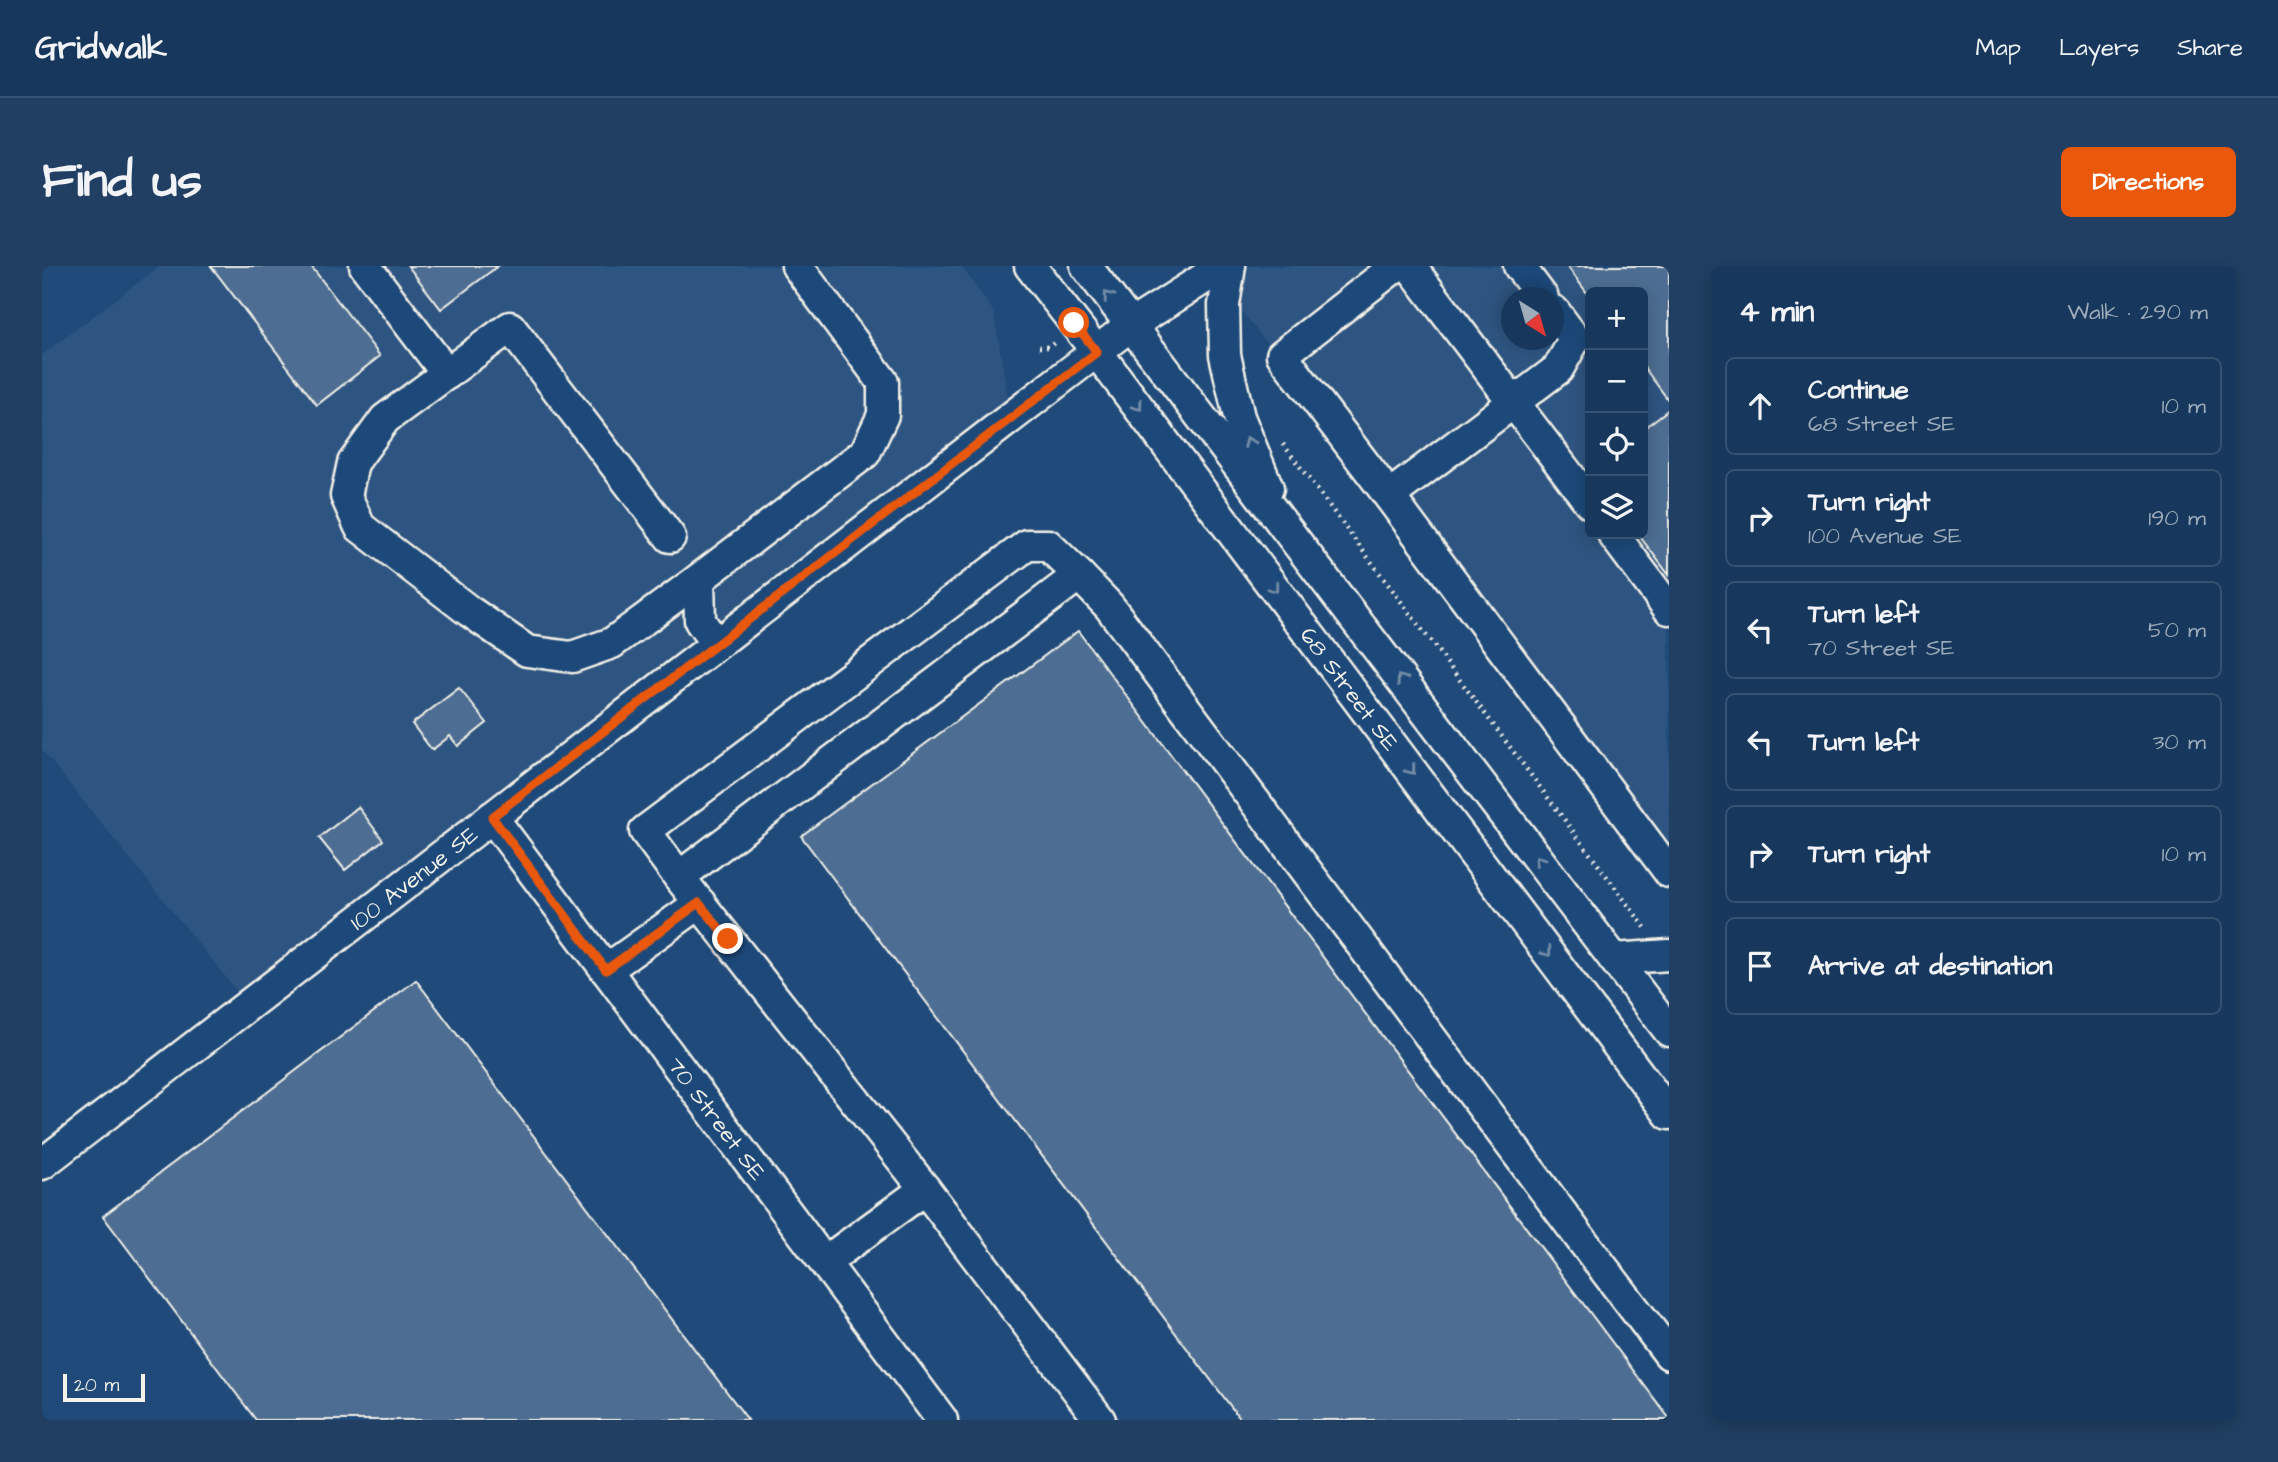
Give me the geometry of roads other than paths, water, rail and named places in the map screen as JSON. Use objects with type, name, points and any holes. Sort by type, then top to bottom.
[{"type":"street","points":[[365,266],[447,374]]},
{"type":"street","points":[[670,537],[510,327],[385,419],[353,463],[346,496],[360,527],[469,611],[527,650],[572,657],[612,643],[865,453],[883,415],[884,382],[797,266]]},
{"type":"street","name":"68 Street SE","points":[[1030,266],[1669,1114]]},
{"type":"street","name":"68 Street SE","points":[[1086,266],[1669,1031]]},
{"type":"street","name":"100 Avenue SE","points":[[42,1164],[1131,326],[1223,266]]},
{"type":"street","points":[[1230,266],[1224,305],[1225,355],[1239,417],[1285,527]]},
{"type":"street","points":[[1395,266],[1282,355],[1669,872]]},
{"type":"street","points":[[1410,266],[1585,496]]},
{"type":"street","points":[[1519,266],[1535,287]]},
{"type":"street","points":[[1389,496],[1558,369],[1575,339],[1564,325]]},
{"type":"street","points":[[1617,539],[1669,609]]},
{"type":"street","points":[[1100,1420],[925,1189],[645,831],[1027,545],[1048,545],[1108,606],[1669,1354]]},
{"type":"street","points":[[679,877],[1079,575]]},
{"type":"street","points":[[699,579],[700,621],[716,644]]},
{"type":"street","name":"70 Street SE","points":[[492,817],[942,1420]]},
{"type":"street","points":[[606,970],[699,903]]},
{"type":"street","points":[[1614,959],[1667,955]]},
{"type":"street","points":[[825,1262],[925,1189]]}]
